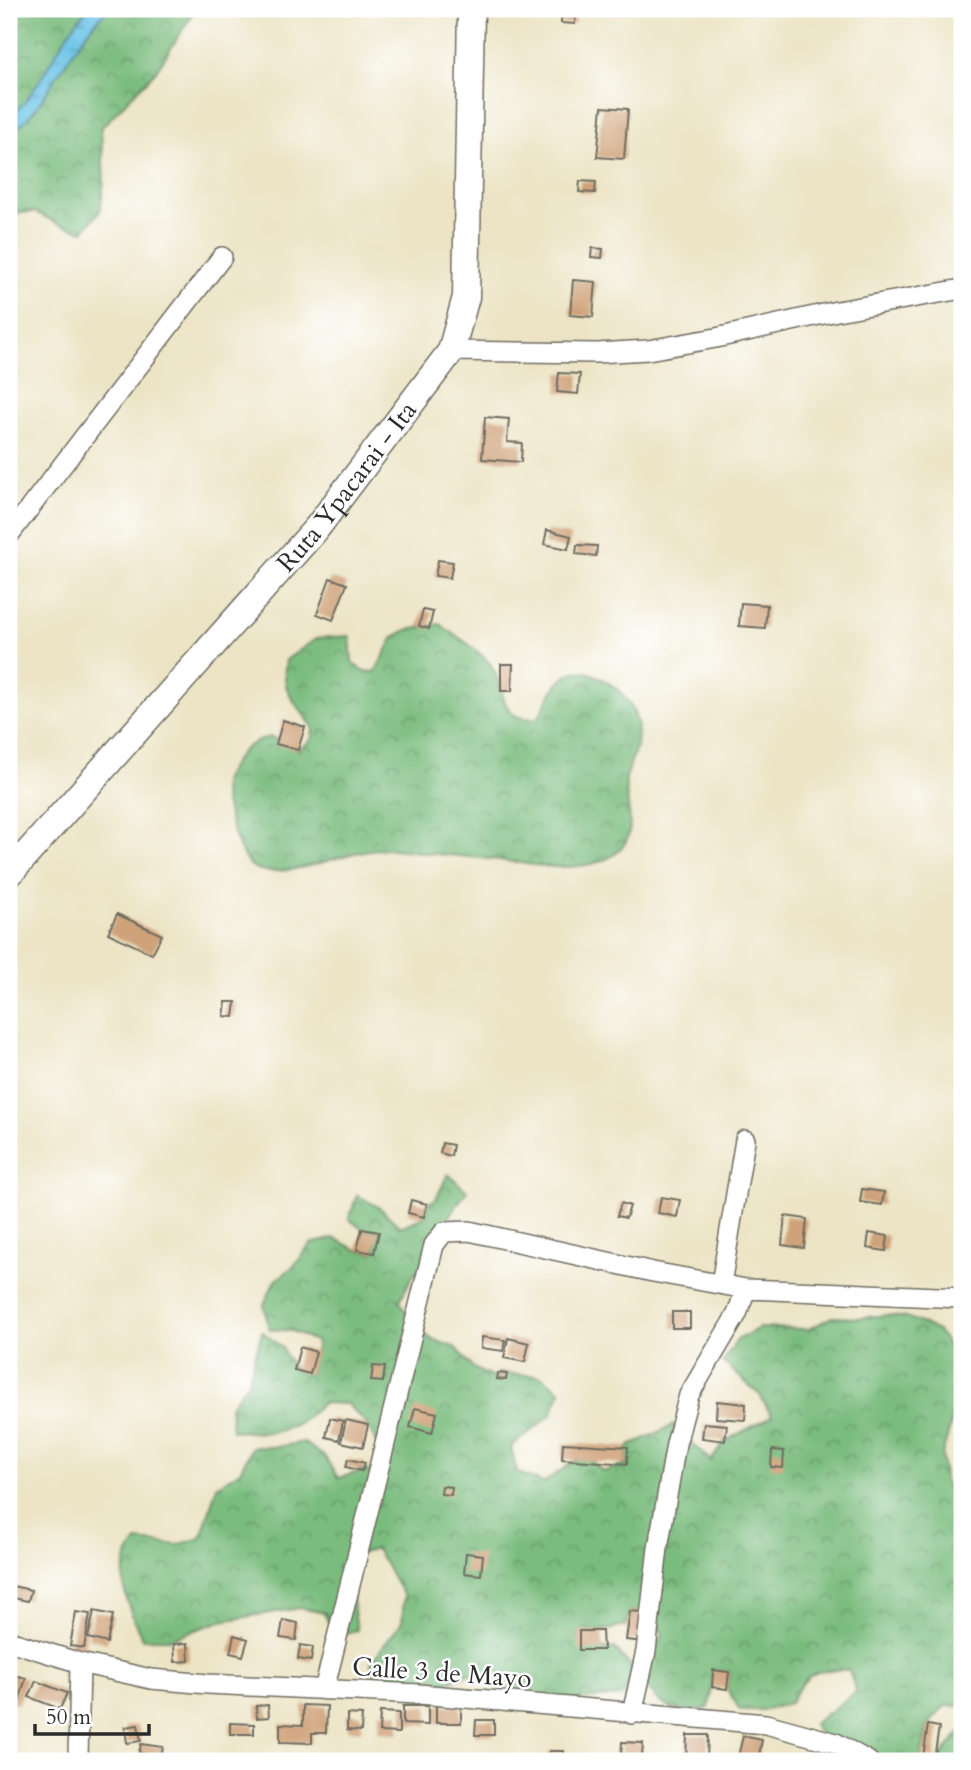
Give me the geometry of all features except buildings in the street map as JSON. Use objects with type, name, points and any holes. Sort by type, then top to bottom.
[{"type":"street","name":"Ruta Ypacarai - Ita","points":[[9,874],[316,528],[451,351],[466,297],[471,9]]},
{"type":"street","points":[[9,535],[222,257]]},
{"type":"street","points":[[451,351],[597,353],[648,350],[837,311],[962,289]]},
{"type":"street","points":[[722,1284],[746,1140]]},
{"type":"street","points":[[324,1690],[434,1244],[444,1232],[469,1231],[653,1272],[746,1289],[962,1298]]},
{"type":"street","points":[[632,1714],[646,1651],[658,1548],[676,1444],[690,1395],[737,1314],[746,1289]]},
{"type":"street","name":"Calle 3 de Mayo","points":[[9,1641],[80,1663],[151,1679],[419,1695],[766,1724],[836,1743],[868,1761]]},
{"type":"street","points":[[78,1761],[80,1663]]},
{"type":"green space","points":[[10,9],[196,9],[156,71],[101,128],[104,181],[100,211],[83,231],[59,224],[35,212],[9,213]]},
{"type":"green space","points":[[440,624],[488,661],[497,677],[506,704],[516,716],[538,718],[558,684],[575,672],[600,678],[616,688],[627,700],[636,718],[638,736],[626,780],[630,827],[623,846],[601,861],[570,867],[382,849],[279,871],[266,871],[252,866],[244,857],[232,829],[223,784],[238,756],[254,743],[270,737],[298,750],[312,739],[313,727],[287,690],[286,660],[317,638],[350,636],[352,662],[362,671],[375,672],[394,637],[407,630]]},
{"type":"green space","points":[[448,1174],[467,1191],[436,1234],[431,1259],[411,1278],[400,1301],[412,1323],[431,1339],[455,1347],[473,1368],[496,1379],[498,1373],[541,1376],[561,1391],[551,1415],[511,1447],[517,1472],[543,1483],[585,1454],[603,1472],[627,1464],[628,1447],[673,1425],[711,1461],[725,1441],[772,1416],[760,1395],[723,1362],[737,1340],[759,1328],[809,1329],[832,1317],[887,1315],[912,1319],[938,1331],[952,1352],[958,1376],[957,1402],[942,1455],[944,1480],[956,1503],[962,1503],[962,1706],[945,1706],[928,1725],[920,1761],[869,1761],[827,1745],[813,1724],[856,1692],[849,1670],[827,1670],[812,1674],[801,1685],[790,1703],[765,1710],[740,1710],[727,1689],[729,1672],[714,1670],[709,1708],[678,1711],[671,1708],[657,1699],[642,1681],[650,1657],[663,1634],[649,1613],[630,1611],[626,1626],[579,1632],[579,1637],[602,1649],[615,1648],[633,1669],[623,1696],[569,1700],[541,1698],[468,1674],[419,1694],[376,1686],[371,1662],[402,1622],[404,1596],[376,1549],[352,1556],[353,1604],[357,1630],[335,1636],[324,1613],[300,1608],[221,1621],[169,1639],[143,1639],[125,1591],[124,1570],[127,1558],[137,1541],[178,1545],[201,1538],[217,1486],[240,1471],[252,1447],[277,1447],[303,1442],[325,1457],[338,1478],[372,1471],[378,1447],[368,1425],[347,1404],[322,1403],[292,1427],[259,1433],[232,1430],[230,1406],[248,1382],[262,1331],[282,1348],[294,1370],[310,1373],[317,1342],[292,1331],[269,1329],[264,1305],[274,1282],[294,1266],[311,1244],[334,1238],[357,1250],[374,1253],[378,1232],[362,1229],[349,1219],[357,1195],[380,1208],[400,1227],[424,1217],[427,1204],[436,1199]]},
{"type":"green space","points":[[960,1732],[962,1761],[937,1761]]},
{"type":"water","points":[[88,9],[108,9],[80,42],[30,116],[9,132],[9,118],[31,93],[67,35]]}]
